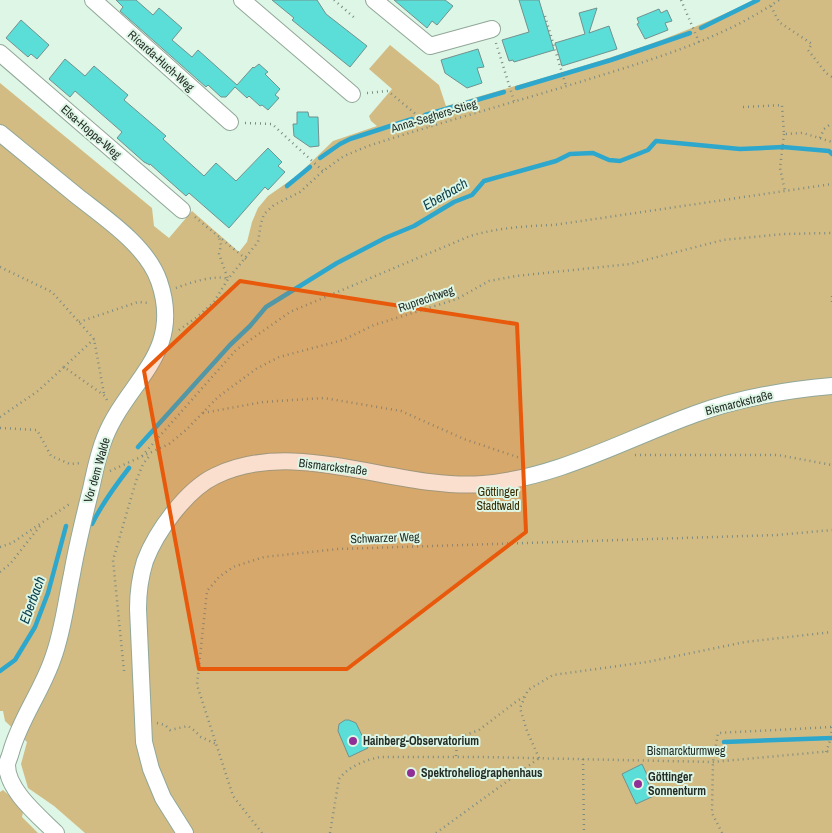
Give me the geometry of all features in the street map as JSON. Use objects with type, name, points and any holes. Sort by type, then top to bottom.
[{"type":"street","name":"Ricarda-Huch-Weg","points":[[93,0],[230,122]]},
{"type":"street","points":[[242,0],[352,94]]},
{"type":"street","points":[[374,0],[430,46],[492,29]]},
{"type":"street","name":"Elsa-Hoppe-Weg","points":[[0,53],[182,210]]},
{"type":"street","name":"Vor dem Walde","points":[[0,133],[125,235],[148,260],[159,279],[164,297],[165,327],[162,341],[154,360],[115,417],[97,459],[55,654],[50,668],[14,739],[7,765],[15,788],[26,804],[56,833]]},
{"type":"street","name":"Bismarckstraße","points":[[185,833],[163,798],[151,769],[144,742],[138,609],[139,588],[145,562],[158,536],[174,513],[199,486],[214,476],[252,464],[274,462],[301,462],[343,467],[434,482],[480,484],[504,481],[564,465],[726,404],[784,392],[832,386]]},
{"type":"path","points":[[334,0],[356,19]]},
{"type":"path","points":[[681,0],[699,42]]},
{"type":"path","name":"Anna-Seghers-Stieg","points":[[162,341],[197,317],[214,302],[228,279],[258,242],[264,214],[274,205],[300,192],[323,171],[344,156],[368,146],[430,126],[625,68],[699,42],[746,20],[779,0]]},
{"type":"path","points":[[771,6],[779,22],[812,44],[808,50],[826,73],[832,77]]},
{"type":"path","points":[[545,16],[566,86]]},
{"type":"path","points":[[492,29],[514,102]]},
{"type":"path","points":[[352,94],[388,91],[430,126]]},
{"type":"path","points":[[743,107],[782,105],[784,134],[780,168],[786,191]]},
{"type":"path","points":[[230,122],[272,124],[323,171]]},
{"type":"path","points":[[820,138],[824,130],[832,123]]},
{"type":"path","points":[[784,134],[803,133],[832,142]]},
{"type":"path","points":[[140,457],[236,350],[266,327],[290,312],[424,255],[486,231],[514,227],[554,225],[832,184]]},
{"type":"path","points":[[182,210],[193,215],[246,259]]},
{"type":"path","name":"Ruprechtweg","points":[[43,523],[92,484],[140,457],[168,444],[186,430],[218,396],[256,369],[279,358],[343,340],[374,325],[457,299],[489,281],[533,274],[630,264],[723,240],[784,234],[832,233]]},
{"type":"path","points":[[220,237],[219,254],[228,279]]},
{"type":"path","points":[[0,267],[52,292],[94,339],[104,396],[115,417]]},
{"type":"path","points":[[79,322],[138,302],[164,297],[194,282],[222,276],[228,279]]},
{"type":"path","points":[[832,296],[832,303]]},
{"type":"path","points":[[0,417],[38,392],[94,339]]},
{"type":"path","points":[[64,367],[104,396]]},
{"type":"path","points":[[201,414],[263,402],[324,398],[401,411],[464,439],[531,462]]},
{"type":"path","points":[[0,428],[37,430],[51,456],[70,464],[97,459]]},
{"type":"path","points":[[631,455],[778,455],[832,465]]},
{"type":"path","points":[[0,547],[12,543],[43,523]]},
{"type":"path","points":[[0,572],[10,564],[43,523]]},
{"type":"path","name":"Schwarzer Weg","points":[[262,833],[233,796],[197,685],[207,591],[219,577],[233,567],[264,557],[338,549],[738,537],[832,530]]},
{"type":"path","points":[[436,833],[539,758],[527,731],[520,708],[528,690],[553,675],[646,662],[745,642],[832,632]]},
{"type":"path","points":[[456,756],[457,743],[460,738],[479,730],[517,700],[525,696]]},
{"type":"path","points":[[142,720],[164,725],[170,730],[188,726],[201,737],[216,744]]},
{"type":"path","points":[[722,833],[712,813],[714,762],[718,733],[832,728],[826,752]]},
{"type":"path","name":"Bismarckturmweg","points":[[330,833],[339,780],[344,772],[370,759],[380,757],[456,756],[714,762],[832,751]]},
{"type":"path","points":[[583,759],[584,833]]},
{"type":"path","points":[[443,828],[444,833]]},
{"type":"highlighted area","points":[[240,281],[517,324],[526,532],[347,669],[199,669],[144,371]]},
{"type":"green space","name":"Göttinger Stadtwald","points":[[753,0],[832,0],[832,833],[85,833],[54,806],[28,788],[21,764],[27,742],[5,721],[3,711],[0,711],[0,83],[152,208],[154,226],[169,238],[192,211],[239,252],[247,242],[258,208],[268,196],[298,175],[333,141],[377,126],[371,121],[369,116],[392,89],[369,69],[390,45],[439,85],[446,106],[641,47],[716,18]]},
{"type":"green space","points":[[3,790],[24,808],[22,817],[38,833],[0,833],[0,792]]},
{"type":"building","points":[[116,0],[136,0],[153,15],[159,8],[182,28],[172,40],[192,57],[198,50],[237,85],[253,67],[259,64],[268,72],[265,74],[280,89],[275,95],[279,98],[268,110],[262,105],[260,106],[249,96],[247,98],[235,87],[226,97],[221,97],[208,85],[206,87],[120,11],[123,7]]},
{"type":"building","points":[[272,0],[317,0],[326,14],[367,46],[350,67],[292,20],[294,18]]},
{"type":"building","points":[[394,0],[445,0],[453,6],[437,25],[432,21],[427,28]]},
{"type":"building","points":[[519,0],[539,0],[554,50],[514,62],[513,60],[509,61],[502,40],[529,32]]},
{"type":"building","points":[[597,8],[589,33],[609,26],[617,49],[562,66],[555,43],[585,34],[579,13]]},
{"type":"building","points":[[659,9],[661,13],[667,10],[672,21],[665,23],[668,30],[645,39],[637,24],[639,23],[637,18]]},
{"type":"building","points":[[21,20],[49,45],[37,59],[31,54],[28,57],[6,38]]},
{"type":"building","points":[[478,49],[484,67],[477,68],[482,83],[467,88],[445,73],[441,60]]},
{"type":"building","points":[[65,59],[85,76],[94,66],[128,95],[124,100],[166,136],[163,139],[204,176],[216,163],[236,181],[268,148],[282,162],[278,166],[285,172],[268,190],[265,187],[229,228],[189,193],[186,196],[117,138],[122,132],[75,91],[70,97],[49,79]]},
{"type":"building","points":[[297,112],[308,112],[309,117],[318,117],[319,146],[310,147],[294,136],[293,124],[297,124]]},
{"type":"building","name":"Hainberg-Observatorium","points":[[345,720],[356,723],[368,748],[349,757],[338,731],[339,724]]},
{"type":"building","name":"Göttinger Sonnenturm","points":[[642,764],[654,796],[636,804],[622,774]]},
{"type":"waterway","points":[[701,28],[758,0]]},
{"type":"waterway","points":[[517,88],[611,60],[690,33]]},
{"type":"waterway","points":[[425,115],[504,92]]},
{"type":"waterway","points":[[320,158],[350,139],[412,119]]},
{"type":"waterway","name":"Eberbach","points":[[138,447],[266,307],[337,263],[385,238],[414,226],[454,202],[472,195],[484,181],[556,161],[570,154],[593,153],[609,160],[620,161],[648,150],[656,141],[740,149],[783,147],[829,151],[832,154]]},
{"type":"waterway","points":[[287,186],[310,167]]},
{"type":"waterway","points":[[92,524],[109,495],[129,468]]},
{"type":"waterway","name":"Eberbach","points":[[0,671],[15,660],[35,627],[48,593],[66,526]]},
{"type":"waterway","points":[[724,742],[832,738]]},
{"type":"place","name":"Hainberg-Observatorium","points":[[353,741]]},
{"type":"place","name":"Spektroheliographenhaus","points":[[411,773]]},
{"type":"place","name":"Göttinger Sonnenturm","points":[[638,784]]}]
